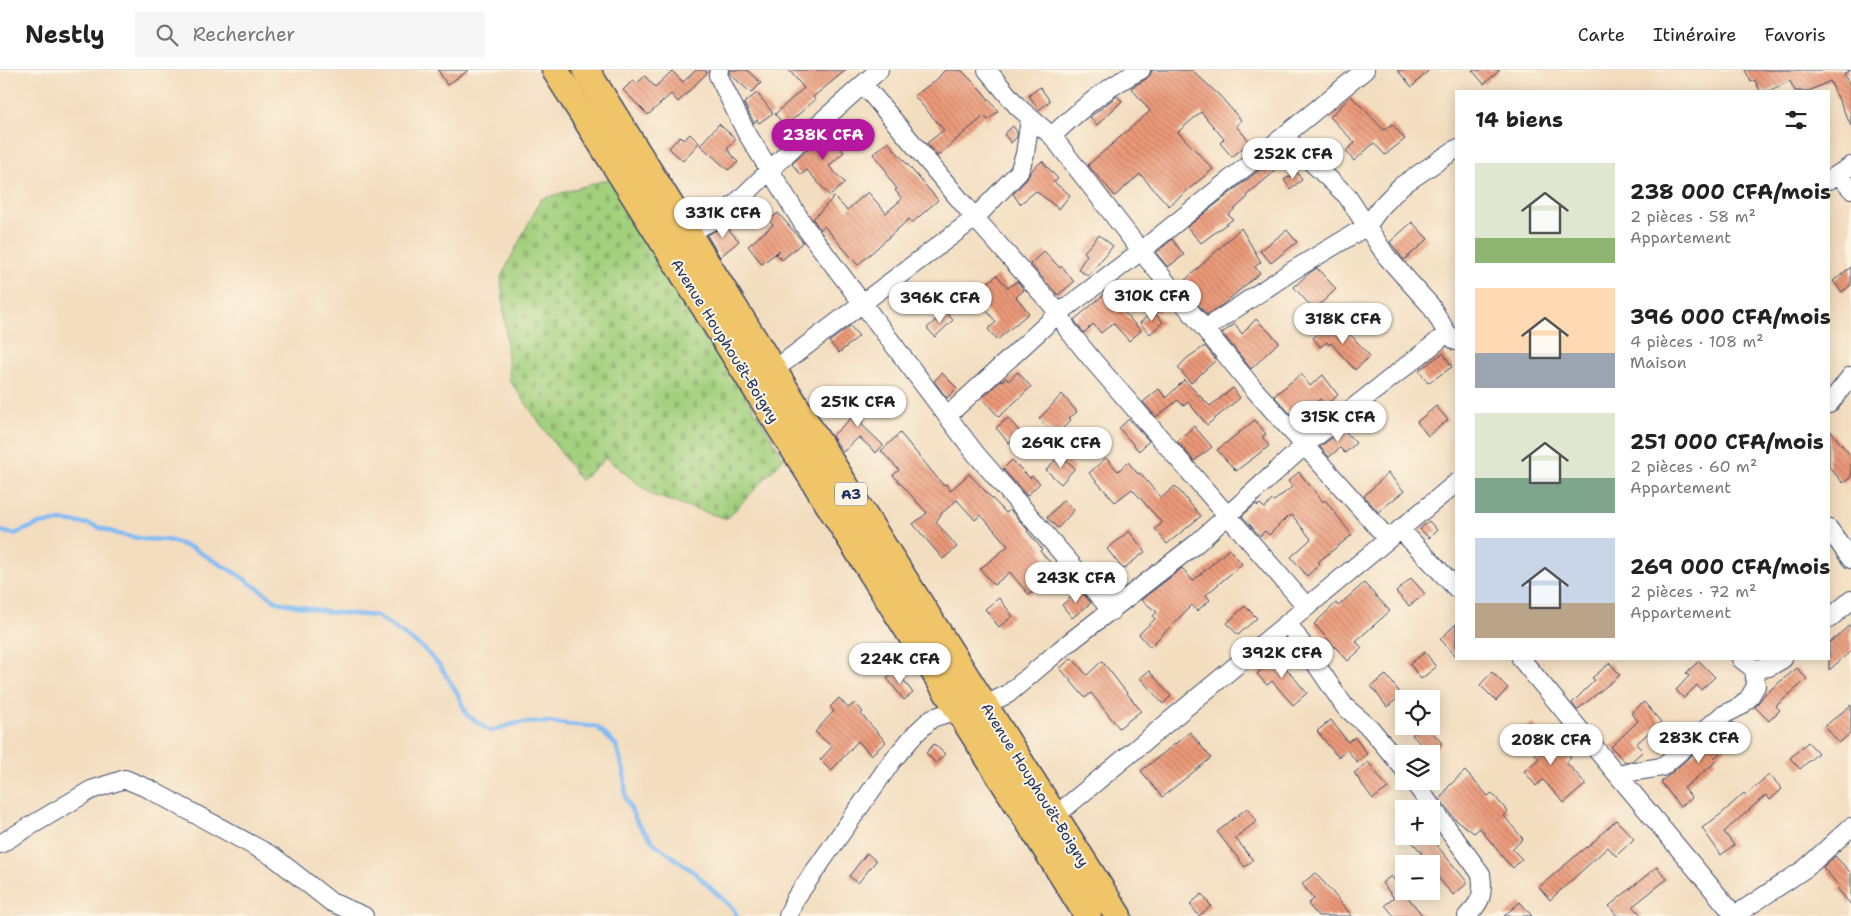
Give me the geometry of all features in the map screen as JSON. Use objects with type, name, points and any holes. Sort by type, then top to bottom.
[{"type":"highway","name":"Avenue Houphouët-Boigny","points":[[555,70],[1088,916]]},
{"type":"highway","name":"Avenue Houphouët-Boigny","points":[[586,70],[875,533],[1118,916]]},
{"type":"street","points":[[719,70],[718,75],[746,132],[805,227],[975,453],[1112,611]]},
{"type":"street","points":[[688,233],[724,215],[804,137],[879,70]]},
{"type":"street","points":[[987,70],[1030,119],[1052,136],[1140,251],[1304,446],[1394,534],[1455,587]]},
{"type":"street","points":[[1052,136],[1078,111],[1124,78],[1141,70]]},
{"type":"street","points":[[947,416],[1059,313],[1140,251],[1365,70]]},
{"type":"street","points":[[864,85],[975,218],[1059,313],[1068,330],[1306,607]]},
{"type":"street","points":[[774,370],[975,218],[1019,172],[1025,154],[1030,119]]},
{"type":"street","points":[[788,916],[795,899],[892,761],[932,718],[958,710],[985,705],[1008,694],[1061,649],[1197,543],[1225,515],[1304,446],[1433,345],[1452,337],[1431,306],[1387,256],[1347,196],[1284,136]]},
{"type":"street","points":[[1205,329],[1292,270],[1368,226],[1381,207],[1402,186],[1455,149]]},
{"type":"street","points":[[1839,173],[1851,189]]},
{"type":"street","points":[[1830,403],[1851,376]]},
{"type":"street","points":[[1055,816],[1455,484]]},
{"type":"street","points":[[1830,530],[1851,559]]},
{"type":"street","points":[[1830,618],[1851,600]]},
{"type":"street","points":[[1288,623],[1345,707],[1370,728],[1395,757]]},
{"type":"street","points":[[1522,660],[1734,916],[1806,868],[1851,826]]},
{"type":"street","points":[[1617,774],[1662,767],[1721,716],[1741,706],[1749,698],[1756,686],[1748,664],[1769,667],[1781,660]]},
{"type":"street","points":[[0,844],[91,790],[125,779],[149,789],[274,857],[331,902],[364,916]]},
{"type":"street","points":[[1420,790],[1481,874],[1483,889],[1478,905],[1467,916]]},
{"type":"green space","points":[[612,178],[784,458],[727,519],[652,495],[606,458],[581,481],[510,381],[501,277],[541,199]]},
{"type":"building","points":[[438,70],[469,70],[447,85]]},
{"type":"building","points":[[696,70],[705,70],[707,73],[678,102],[671,94],[648,115],[623,90],[633,80],[637,83],[645,76],[655,87],[672,71],[683,82]]},
{"type":"building","points":[[729,70],[747,70],[761,83],[751,93],[729,73]]},
{"type":"building","points":[[789,70],[846,70],[813,97],[815,100],[785,126],[775,114],[804,88]]},
{"type":"building","points":[[945,70],[961,70],[982,91],[998,111],[988,120],[984,116],[937,156],[927,143],[944,130],[914,96],[936,80]]},
{"type":"building","points":[[1152,70],[1192,70],[1219,95],[1241,120],[1236,126],[1250,142],[1232,157],[1220,143],[1224,139],[1201,112],[1178,132],[1213,169],[1169,206],[1140,174],[1115,196],[1088,165],[1150,111],[1131,88],[1146,79]]},
{"type":"building","points":[[1397,70],[1429,70],[1412,87]]},
{"type":"building","points":[[1472,70],[1500,70],[1484,84]]},
{"type":"building","points":[[1745,70],[1851,70],[1844,74],[1851,88],[1851,126],[1830,81],[1811,90],[1794,90],[1790,81],[1771,90],[1760,90],[1755,80],[1751,82]]},
{"type":"building","points":[[1040,87],[1050,101],[1039,110],[1029,95]]},
{"type":"building","points":[[757,93],[773,113],[759,123],[757,120],[754,123],[744,103]]},
{"type":"building","points":[[1117,96],[1122,101],[1097,125],[1090,117]]},
{"type":"building","points":[[1351,96],[1384,130],[1392,124],[1405,139],[1385,155],[1374,143],[1354,161],[1346,151],[1355,143],[1330,117]]},
{"type":"building","points":[[837,121],[843,128],[831,138],[844,152],[829,166],[845,183],[830,196],[807,170],[801,175],[792,164]]},
{"type":"building","points":[[719,124],[736,139],[727,149],[738,162],[728,170],[700,145]]},
{"type":"building","points":[[1013,126],[1017,132],[1017,137],[1011,143],[1004,134]]},
{"type":"building","points":[[690,134],[699,143],[683,161],[669,148],[680,136],[684,140]]},
{"type":"building","points":[[888,142],[938,200],[912,223],[909,219],[858,265],[824,226],[820,230],[813,219],[834,197],[847,210],[868,192],[886,213],[902,199],[886,174],[888,173],[873,154]]},
{"type":"building","points":[[1042,161],[1058,179],[1054,182],[1070,195],[1059,209],[1036,191],[1020,204],[1013,194],[1027,179],[1031,171]]},
{"type":"building","points":[[1267,164],[1274,172],[1247,195],[1248,197],[1228,215],[1233,219],[1201,243],[1187,227]]},
{"type":"building","points":[[1297,172],[1302,180],[1290,189],[1284,180]]},
{"type":"building","points":[[778,213],[803,242],[782,260],[776,254],[780,250],[762,264],[748,246],[773,225],[769,220]]},
{"type":"building","points":[[732,222],[735,225],[729,230],[739,241],[720,257],[707,235]]},
{"type":"building","points":[[1412,222],[1428,239],[1404,260],[1390,242]]},
{"type":"building","points":[[1241,228],[1261,262],[1255,267],[1260,273],[1207,315],[1181,284]]},
{"type":"building","points":[[1287,230],[1297,242],[1271,263],[1260,251]]},
{"type":"building","points":[[1099,235],[1113,246],[1088,276],[1078,269],[1087,255],[1084,252]]},
{"type":"building","points":[[1172,239],[1184,255],[1168,267],[1156,253]]},
{"type":"building","points":[[1044,251],[1060,268],[1062,266],[1074,282],[1058,295],[1030,264]]},
{"type":"building","points":[[1851,267],[1851,285],[1842,292],[1833,281]]},
{"type":"building","points":[[1317,268],[1336,289],[1314,310],[1294,287]]},
{"type":"building","points":[[997,275],[1008,288],[1017,281],[1024,290],[1016,297],[1029,313],[997,340],[988,329],[996,322],[983,306],[974,313],[965,302]]},
{"type":"building","points":[[1116,284],[1124,294],[1115,302],[1141,331],[1129,341],[1113,323],[1101,333],[1093,324],[1084,333],[1074,320]]},
{"type":"building","points":[[1154,291],[1166,305],[1158,313],[1145,298]]},
{"type":"building","points":[[1153,311],[1163,322],[1150,334],[1140,323]]},
{"type":"building","points":[[945,312],[953,320],[935,337],[927,328]]},
{"type":"building","points":[[1256,319],[1279,342],[1251,369],[1222,333],[1235,324],[1242,334]]},
{"type":"building","points":[[1333,322],[1346,338],[1350,334],[1370,356],[1355,370],[1331,343],[1329,345],[1327,342],[1320,347],[1313,338]]},
{"type":"building","points":[[850,326],[859,336],[839,353],[829,342]]},
{"type":"building","points":[[1205,346],[1216,360],[1191,383],[1178,368],[1187,358]]},
{"type":"building","points":[[1443,353],[1452,367],[1428,383],[1419,370]]},
{"type":"building","points":[[1018,372],[1031,387],[999,417],[982,398],[1001,380],[1006,378],[1008,381]]},
{"type":"building","points":[[942,373],[957,388],[947,398],[934,381]]},
{"type":"building","points":[[1301,374],[1310,386],[1323,375],[1338,395],[1325,406],[1320,399],[1295,419],[1274,396]]},
{"type":"building","points":[[1184,380],[1210,406],[1233,388],[1240,398],[1207,425],[1188,402],[1184,406],[1178,400],[1156,417],[1143,402],[1159,389],[1166,398]]},
{"type":"building","points":[[868,393],[877,399],[861,424],[883,445],[876,453],[859,437],[843,452],[832,436],[861,409],[858,406]]},
{"type":"building","points":[[1062,394],[1077,412],[1069,418],[1071,420],[1056,435],[1039,419]]},
{"type":"building","points":[[1436,406],[1448,420],[1428,436],[1417,422]]},
{"type":"building","points":[[1008,418],[1021,433],[1009,443],[996,428]]},
{"type":"building","points":[[1129,419],[1149,441],[1139,451],[1119,428]]},
{"type":"building","points":[[1255,420],[1266,434],[1262,437],[1269,446],[1236,471],[1217,450]]},
{"type":"building","points":[[1194,426],[1212,447],[1194,461],[1177,441]]},
{"type":"building","points":[[1343,429],[1356,443],[1345,453],[1340,448],[1329,457],[1320,447]]},
{"type":"building","points":[[1830,430],[1851,456],[1851,477],[1843,483],[1830,468]]},
{"type":"building","points":[[900,433],[944,486],[946,484],[950,491],[969,474],[1006,513],[1010,510],[1028,530],[1042,549],[1040,551],[1057,570],[1029,595],[1010,572],[994,585],[980,569],[1008,546],[981,515],[975,520],[957,500],[942,513],[936,522],[957,547],[943,559],[913,524],[927,513],[893,475],[899,470],[881,451]]},
{"type":"building","points":[[1060,455],[1075,468],[1061,484],[1046,470]]},
{"type":"building","points":[[1106,458],[1118,471],[1128,462],[1161,498],[1175,486],[1201,516],[1167,544],[1155,529],[1162,523],[1132,489],[1115,502],[1089,473]]},
{"type":"building","points":[[1012,460],[1030,478],[1032,476],[1040,483],[1027,496],[1003,469]]},
{"type":"building","points":[[1299,472],[1323,502],[1325,500],[1352,535],[1318,562],[1320,564],[1307,576],[1291,557],[1311,539],[1292,515],[1290,517],[1289,515],[1269,535],[1265,531],[1260,536],[1242,516],[1256,504],[1258,506],[1260,504],[1265,508],[1272,500],[1274,501],[1292,487],[1288,481]]},
{"type":"building","points":[[1388,473],[1404,491],[1378,512],[1364,496]]},
{"type":"building","points":[[1063,500],[1074,510],[1058,528],[1047,518]]},
{"type":"building","points":[[1429,521],[1437,530],[1429,538],[1420,529]]},
{"type":"building","points":[[1129,531],[1145,552],[1123,569],[1107,549]]},
{"type":"building","points":[[1229,549],[1242,564],[1206,595],[1210,600],[1197,611],[1192,605],[1150,647],[1139,634],[1155,619],[1153,616],[1157,612],[1141,600],[1182,568],[1193,581]]},
{"type":"building","points":[[1411,578],[1425,594],[1409,606],[1396,592]]},
{"type":"building","points":[[1364,583],[1390,611],[1356,641],[1362,648],[1348,661],[1314,624],[1336,603],[1338,606]]},
{"type":"building","points":[[1080,590],[1091,603],[1072,618],[1062,605]]},
{"type":"building","points":[[999,598],[1013,616],[999,627],[985,609]]},
{"type":"building","points":[[1245,606],[1257,618],[1238,635],[1227,623]]},
{"type":"building","points":[[1851,624],[1851,651],[1829,670],[1830,660],[1830,642]]},
{"type":"building","points":[[1455,625],[1455,655],[1440,639]]},
{"type":"building","points":[[1280,652],[1290,663],[1285,667],[1307,693],[1293,705],[1272,681],[1267,685],[1257,674]]},
{"type":"building","points":[[1425,652],[1436,667],[1421,679],[1410,664]]},
{"type":"building","points":[[1072,658],[1087,675],[1102,661],[1141,711],[1119,728],[1091,693],[1085,698],[1060,668]]},
{"type":"building","points":[[1699,661],[1715,677],[1701,690],[1697,685],[1684,698],[1676,690],[1689,676],[1686,673]]},
{"type":"building","points":[[1610,663],[1620,675],[1577,710],[1572,703],[1595,680],[1592,678]]},
{"type":"building","points":[[1797,668],[1807,679],[1776,706],[1780,710],[1769,721],[1755,707],[1765,694]]},
{"type":"building","points":[[897,671],[913,693],[904,700],[887,678]]},
{"type":"building","points":[[1149,671],[1171,696],[1163,704],[1140,678]]},
{"type":"building","points":[[1492,672],[1508,688],[1496,701],[1480,685]]},
{"type":"building","points":[[1386,675],[1398,690],[1395,690],[1395,701],[1387,707],[1371,686]]},
{"type":"building","points":[[839,698],[848,708],[855,703],[863,712],[861,714],[886,742],[871,755],[858,741],[831,771],[820,760],[832,747],[815,732],[834,711],[830,707]]},
{"type":"building","points":[[1644,702],[1661,722],[1636,744],[1643,751],[1632,761],[1625,762],[1611,747],[1638,721],[1631,713]]},
{"type":"building","points":[[1851,705],[1851,733],[1839,743],[1825,726]]},
{"type":"building","points":[[1331,720],[1348,742],[1355,737],[1367,754],[1357,762],[1347,750],[1338,757],[1317,731]]},
{"type":"building","points":[[1733,722],[1743,735],[1714,758],[1717,761],[1684,788],[1692,798],[1680,807],[1661,782]]},
{"type":"building","points":[[1532,723],[1552,748],[1559,743],[1571,758],[1566,762],[1586,784],[1564,803],[1543,780],[1536,786],[1524,771],[1539,759],[1519,733]]},
{"type":"building","points":[[1190,732],[1211,758],[1162,797],[1141,771]]},
{"type":"building","points":[[1412,735],[1435,735],[1442,743],[1440,745],[1421,745]]},
{"type":"building","points":[[1808,742],[1818,753],[1800,769],[1790,758]]},
{"type":"building","points":[[934,744],[945,754],[936,763],[926,753]]},
{"type":"building","points":[[1368,762],[1388,788],[1373,799],[1354,773]]},
{"type":"building","points":[[1465,771],[1488,796],[1492,793],[1508,812],[1504,816],[1523,839],[1512,849],[1522,859],[1513,868],[1480,828],[1474,833],[1456,820],[1440,799],[1449,786]]},
{"type":"building","points":[[1769,774],[1782,789],[1770,800],[1766,795],[1724,832],[1734,845],[1721,855],[1702,828],[1744,793],[1746,795]]},
{"type":"building","points":[[1247,808],[1257,821],[1235,838],[1253,860],[1245,867],[1217,832]]},
{"type":"building","points":[[1616,820],[1634,839],[1616,856],[1608,847],[1550,900],[1539,887],[1587,848]]},
{"type":"building","points":[[1415,845],[1436,845],[1468,883],[1453,895],[1440,880],[1440,855],[1420,855],[1422,853]]},
{"type":"building","points":[[867,853],[876,861],[858,883],[849,876]]},
{"type":"building","points":[[1835,856],[1851,873],[1851,905],[1838,889],[1840,887],[1823,867]]},
{"type":"building","points":[[1657,867],[1667,879],[1633,906],[1642,916],[1617,916],[1609,906]]},
{"type":"building","points":[[1315,873],[1352,916],[1318,916],[1308,904],[1314,899],[1302,884]]},
{"type":"building","points":[[1391,876],[1395,881],[1395,900],[1410,900],[1423,916],[1394,916],[1385,905],[1394,898],[1382,883]]},
{"type":"building","points":[[1202,894],[1211,906],[1199,916],[1190,904]]},
{"type":"building","points":[[1520,902],[1532,916],[1504,916]]},
{"type":"waterway","points":[[0,531],[14,534],[39,524],[63,521],[89,524],[118,534],[143,539],[168,540],[192,548],[237,574],[278,602],[328,612],[377,616],[423,648],[440,666],[456,691],[467,715],[490,731],[517,723],[547,722],[597,727],[616,745],[624,772],[626,799],[637,822],[654,843],[695,873],[734,910],[737,916]]}]
